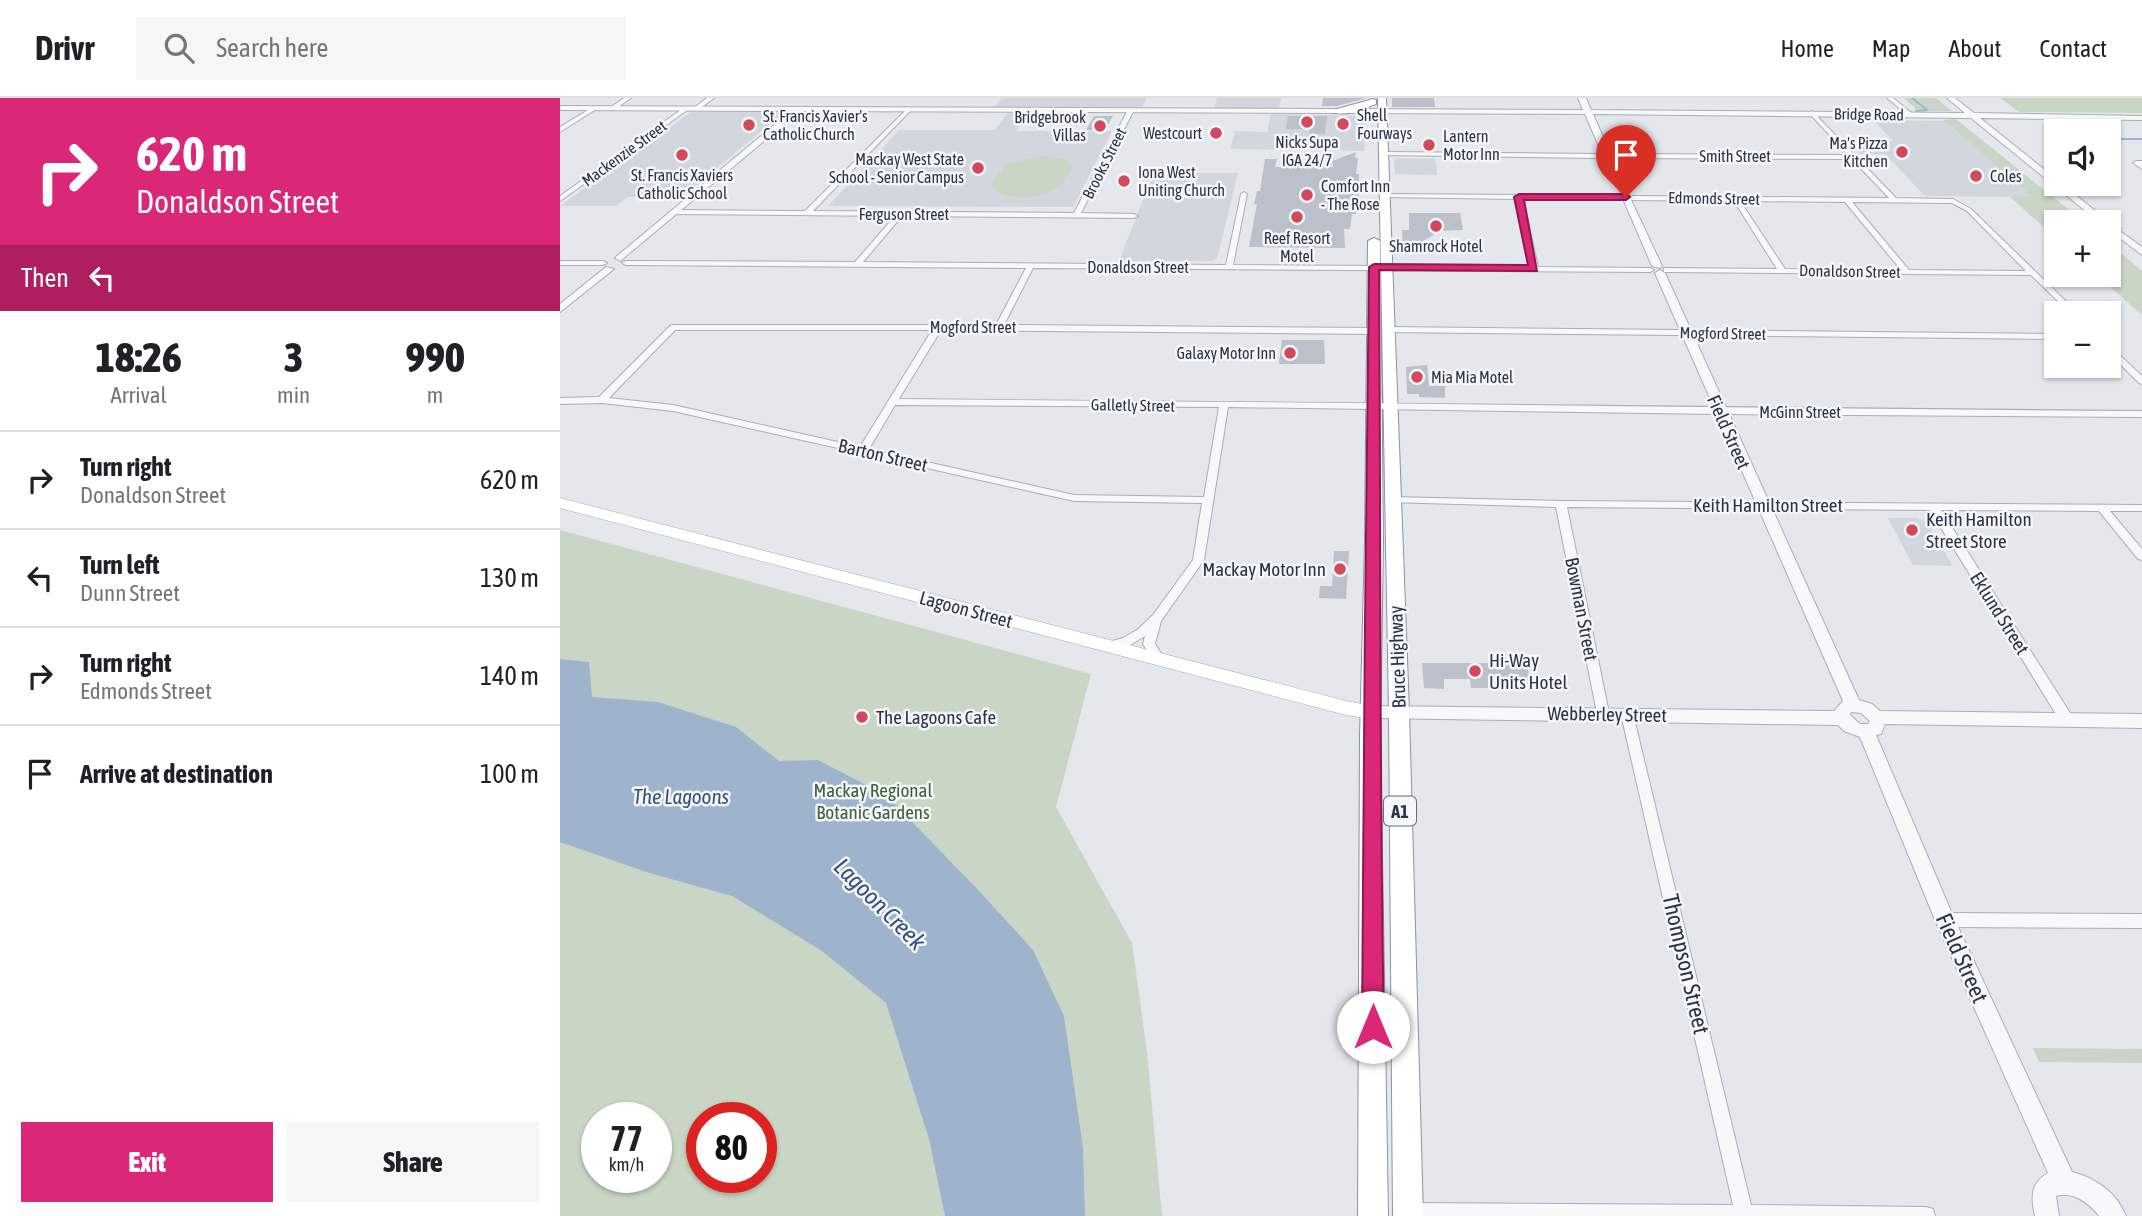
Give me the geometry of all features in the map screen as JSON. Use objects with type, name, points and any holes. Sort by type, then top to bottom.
[{"type":"highway","points":[[1335,111],[1377,104]]},
{"type":"highway","name":"Bruce Highway","points":[[1377,104],[1384,154],[1385,196],[1374,331],[1393,500],[1408,1214]]},
{"type":"highway","name":"Bruce Highway","points":[[1373,1216],[1371,712],[1383,405],[1389,330],[1380,267],[1377,104]]},
{"type":"main road","name":"Lagoon Street","points":[[560,503],[1338,706],[1371,712]]},
{"type":"street","points":[[613,108],[628,98]]},
{"type":"street","points":[[696,108],[710,98]]},
{"type":"street","points":[[560,263],[606,266],[623,260],[673,212],[810,98]]},
{"type":"street","name":"Field Street","points":[[1582,98],[1763,505],[1847,712]]},
{"type":"street","points":[[1890,98],[1914,115]]},
{"type":"street","points":[[1944,98],[2089,210]]},
{"type":"street","points":[[1951,98],[2079,210]]},
{"type":"street","name":"Bridge Road","points":[[1377,104],[1588,112],[2142,117]]},
{"type":"street","points":[[560,108],[1335,111]]},
{"type":"street","points":[[560,130],[595,108]]},
{"type":"street","name":"Mackenzie Street","points":[[560,199],[687,108]]},
{"type":"street","points":[[807,213],[909,109]]},
{"type":"street","name":"Brooks Street","points":[[1077,215],[1131,110]]},
{"type":"street","points":[[1812,113],[1893,199]]},
{"type":"street","name":"Smith Street","points":[[1384,154],[1853,157]]},
{"type":"street","points":[[1229,267],[1244,194]]},
{"type":"street","name":"Edmonds Street","points":[[1385,196],[1893,199],[1958,202],[2033,273]]},
{"type":"street","points":[[1519,197],[1534,268]]},
{"type":"street","points":[[1735,198],[1782,271]]},
{"type":"street","points":[[1847,200],[1907,272]]},
{"type":"street","name":"Ferguson Street","points":[[673,212],[1134,216]]},
{"type":"street","points":[[856,266],[900,214]]},
{"type":"street","points":[[2121,235],[2142,252]]},
{"type":"street","points":[[2121,243],[2142,258]]},
{"type":"street","name":"Donaldson Street","points":[[623,260],[856,266],[1380,267],[2033,273]]},
{"type":"street","points":[[560,309],[606,266]]},
{"type":"street","points":[[999,327],[1030,267]]},
{"type":"street","points":[[2033,273],[2062,301]]},
{"type":"street","points":[[863,450],[938,327]]},
{"type":"street","name":"Mogford Street","points":[[601,400],[673,328],[999,327],[1374,331]]},
{"type":"street","name":"Mogford Street","points":[[1389,330],[2044,337]]},
{"type":"street","points":[[2121,360],[2142,381]]},
{"type":"street","name":"Barton Street","points":[[560,401],[601,400],[673,408],[1074,498],[1207,500]]},
{"type":"street","name":"Galletly Street","points":[[892,402],[1383,405]]},
{"type":"street","name":"McGinn Street","points":[[1383,405],[2142,414]]},
{"type":"street","points":[[1109,646],[1134,638],[1157,618],[1198,559],[1224,406]]},
{"type":"street","name":"Keith Hamilton Street","points":[[1393,500],[1561,505],[2142,509]]},
{"type":"street","name":"Bowman Street","points":[[1561,505],[1603,713]]},
{"type":"street","name":"Eklund Street","points":[[1933,506],[2067,720]]},
{"type":"street","points":[[2102,508],[2142,556]]},
{"type":"street","points":[[1157,618],[1149,644],[1158,658]]},
{"type":"street","points":[[1871,724],[1867,709],[1847,712],[1849,726],[2067,720],[2142,722]]},
{"type":"street","name":"Webberley Street","points":[[1371,712],[1847,712]]},
{"type":"street","name":"Thompson Street","points":[[1627,714],[1744,1214]]},
{"type":"street","name":"Field Street","points":[[1871,724],[1945,920],[2064,1181]]},
{"type":"street","points":[[1945,920],[2142,922]]},
{"type":"street","points":[[2047,1216],[2044,1199],[2047,1189],[2054,1183],[2064,1181],[2088,1189],[2100,1197],[2114,1216]]},
{"type":"street","points":[[1408,1214],[1926,1216]]},
{"type":"shaded area","points":[[1002,98],[1147,98],[1142,107],[995,107]]},
{"type":"shaded area","points":[[1217,98],[1281,98],[1279,108],[1214,108]]},
{"type":"shaded area","name":"St. Francis Xaviers Catholic School","points":[[691,112],[784,112],[682,197],[628,197],[616,206],[560,206]]},
{"type":"shaded area","name":"Mackay West State School - Senior Campus","points":[[1008,113],[1027,113],[1016,131],[1112,131],[1073,207],[828,206],[899,130],[995,130]]},
{"type":"shaded area","points":[[1271,114],[1365,116],[1365,131],[1361,133],[1365,135],[1364,151],[1230,149],[1235,133],[1232,131],[1267,132]]},
{"type":"shaded area","points":[[1873,120],[1944,121],[2032,197],[1925,196],[1885,154],[1860,154],[1850,143],[1893,141]]},
{"type":"shaded area","points":[[1435,159],[1437,175],[1395,174],[1394,160]]},
{"type":"shaded area","points":[[1154,173],[1238,173],[1217,259],[1124,261],[1120,258]]},
{"type":"shaded area","points":[[1888,518],[1917,518],[1927,523],[1953,566],[1913,565]]},
{"type":"green space","points":[[1904,98],[1936,98],[1952,111],[1918,111]]},
{"type":"green space","points":[[2000,98],[2142,98],[2142,113],[2019,112]]},
{"type":"green space","points":[[1956,119],[2044,190],[2044,196],[2052,196],[2069,210],[2044,210],[2044,227],[2010,197],[2031,196],[1943,120]]},
{"type":"green space","points":[[1042,156],[1065,159],[1073,165],[1062,186],[1026,197],[1007,196],[992,187],[991,183],[1006,164]]},
{"type":"green space","points":[[2121,253],[2142,271],[2142,315],[2110,287],[2121,287]]},
{"type":"green space","name":"Mackay Regional Botanic Gardens","points":[[560,530],[1091,674],[1056,807],[1132,943],[1147,1052],[1162,1216],[560,1216]]},
{"type":"green space","points":[[2033,1048],[2142,1049],[2142,1063],[2039,1062]]},
{"type":"water","name":"The Lagoons","points":[[560,659],[589,662],[592,697],[658,702],[736,727],[779,761],[818,760],[886,795],[981,893],[1033,950],[1064,1016],[1083,1148],[1085,1216],[945,1216],[929,1139],[886,1003],[822,951],[732,896],[646,872],[560,842]]},
{"type":"building","points":[[1323,98],[1367,98],[1337,106],[1322,106]]},
{"type":"building","points":[[1392,98],[1434,98],[1435,107],[1392,107]]},
{"type":"building","points":[[1094,116],[1113,116],[1105,130],[1086,130]]},
{"type":"building","name":"Nicks Supa IGA 24/7","points":[[1288,116],[1327,116],[1325,134],[1309,134],[1310,129],[1286,129]]},
{"type":"building","points":[[1356,152],[1359,202],[1356,202],[1356,214],[1352,214],[1350,229],[1344,229],[1345,248],[1249,247],[1257,204],[1254,204],[1257,191],[1260,191],[1265,159],[1277,159],[1275,167],[1333,167],[1332,161]]},
{"type":"building","name":"Shamrock Hotel","points":[[1409,213],[1460,213],[1463,230],[1440,231],[1403,253],[1402,230],[1409,230]]},
{"type":"building","name":"Galaxy Motor Inn","points":[[1282,340],[1324,340],[1325,364],[1279,364]]},
{"type":"building","name":"Mia Mia Motel","points":[[1427,365],[1429,386],[1445,386],[1445,398],[1407,394],[1406,367]]},
{"type":"building","name":"Mackay Motor Inn","points":[[1334,551],[1349,551],[1346,599],[1319,598],[1320,586],[1332,586]]},
{"type":"building","name":"Hi-Way Units Hotel","points":[[1422,663],[1527,663],[1531,688],[1471,688],[1470,679],[1444,679],[1444,689],[1424,688]]},
{"type":"waterway","points":[[1912,98],[1927,110],[1916,111]]},
{"type":"waterway","points":[[2121,139],[2142,139]]},
{"type":"place","name":"Nicks Supa IGA 24/7","points":[[1307,122]]},
{"type":"place","name":"Shell Fourways","points":[[1343,124]]},
{"type":"place","name":"St. Francis Xavier's Catholic Church","points":[[749,125]]},
{"type":"place","name":"Bridgebrook Villas","points":[[1100,126]]},
{"type":"place","name":"Westcourt","points":[[1216,133]]},
{"type":"place","name":"Lantern Motor Inn","points":[[1429,145]]},
{"type":"place","name":"Ma's Pizza Kitchen","points":[[1902,152]]},
{"type":"place","name":"St. Francis Xaviers Catholic School","points":[[682,155]]},
{"type":"place","name":"Mackay West State School - Senior Campus","points":[[978,168]]},
{"type":"place","name":"Coles","points":[[1976,176]]},
{"type":"place","name":"Iona West Uniting Church","points":[[1124,181]]},
{"type":"place","name":"Comfort Inn - The Rose","points":[[1307,195]]},
{"type":"place","name":"Reef Resort Motel","points":[[1297,217]]},
{"type":"place","name":"Shamrock Hotel","points":[[1436,226]]},
{"type":"place","name":"Galaxy Motor Inn","points":[[1290,353]]},
{"type":"place","name":"Mia Mia Motel","points":[[1417,377]]},
{"type":"place","name":"Keith Hamilton Street Store","points":[[1912,530]]},
{"type":"place","name":"Mackay Motor Inn","points":[[1340,569]]},
{"type":"place","name":"Hi-Way Units Hotel","points":[[1475,671]]},
{"type":"place","name":"The Lagoons Cafe","points":[[862,717]]},
{"type":"route","points":[[1373,1027],[1370,737],[1374,541],[1374,267],[1534,268],[1519,197],[1626,197]]},
{"type":"water label","name":"Lagoon Creek","points":[[880,904]]}]
